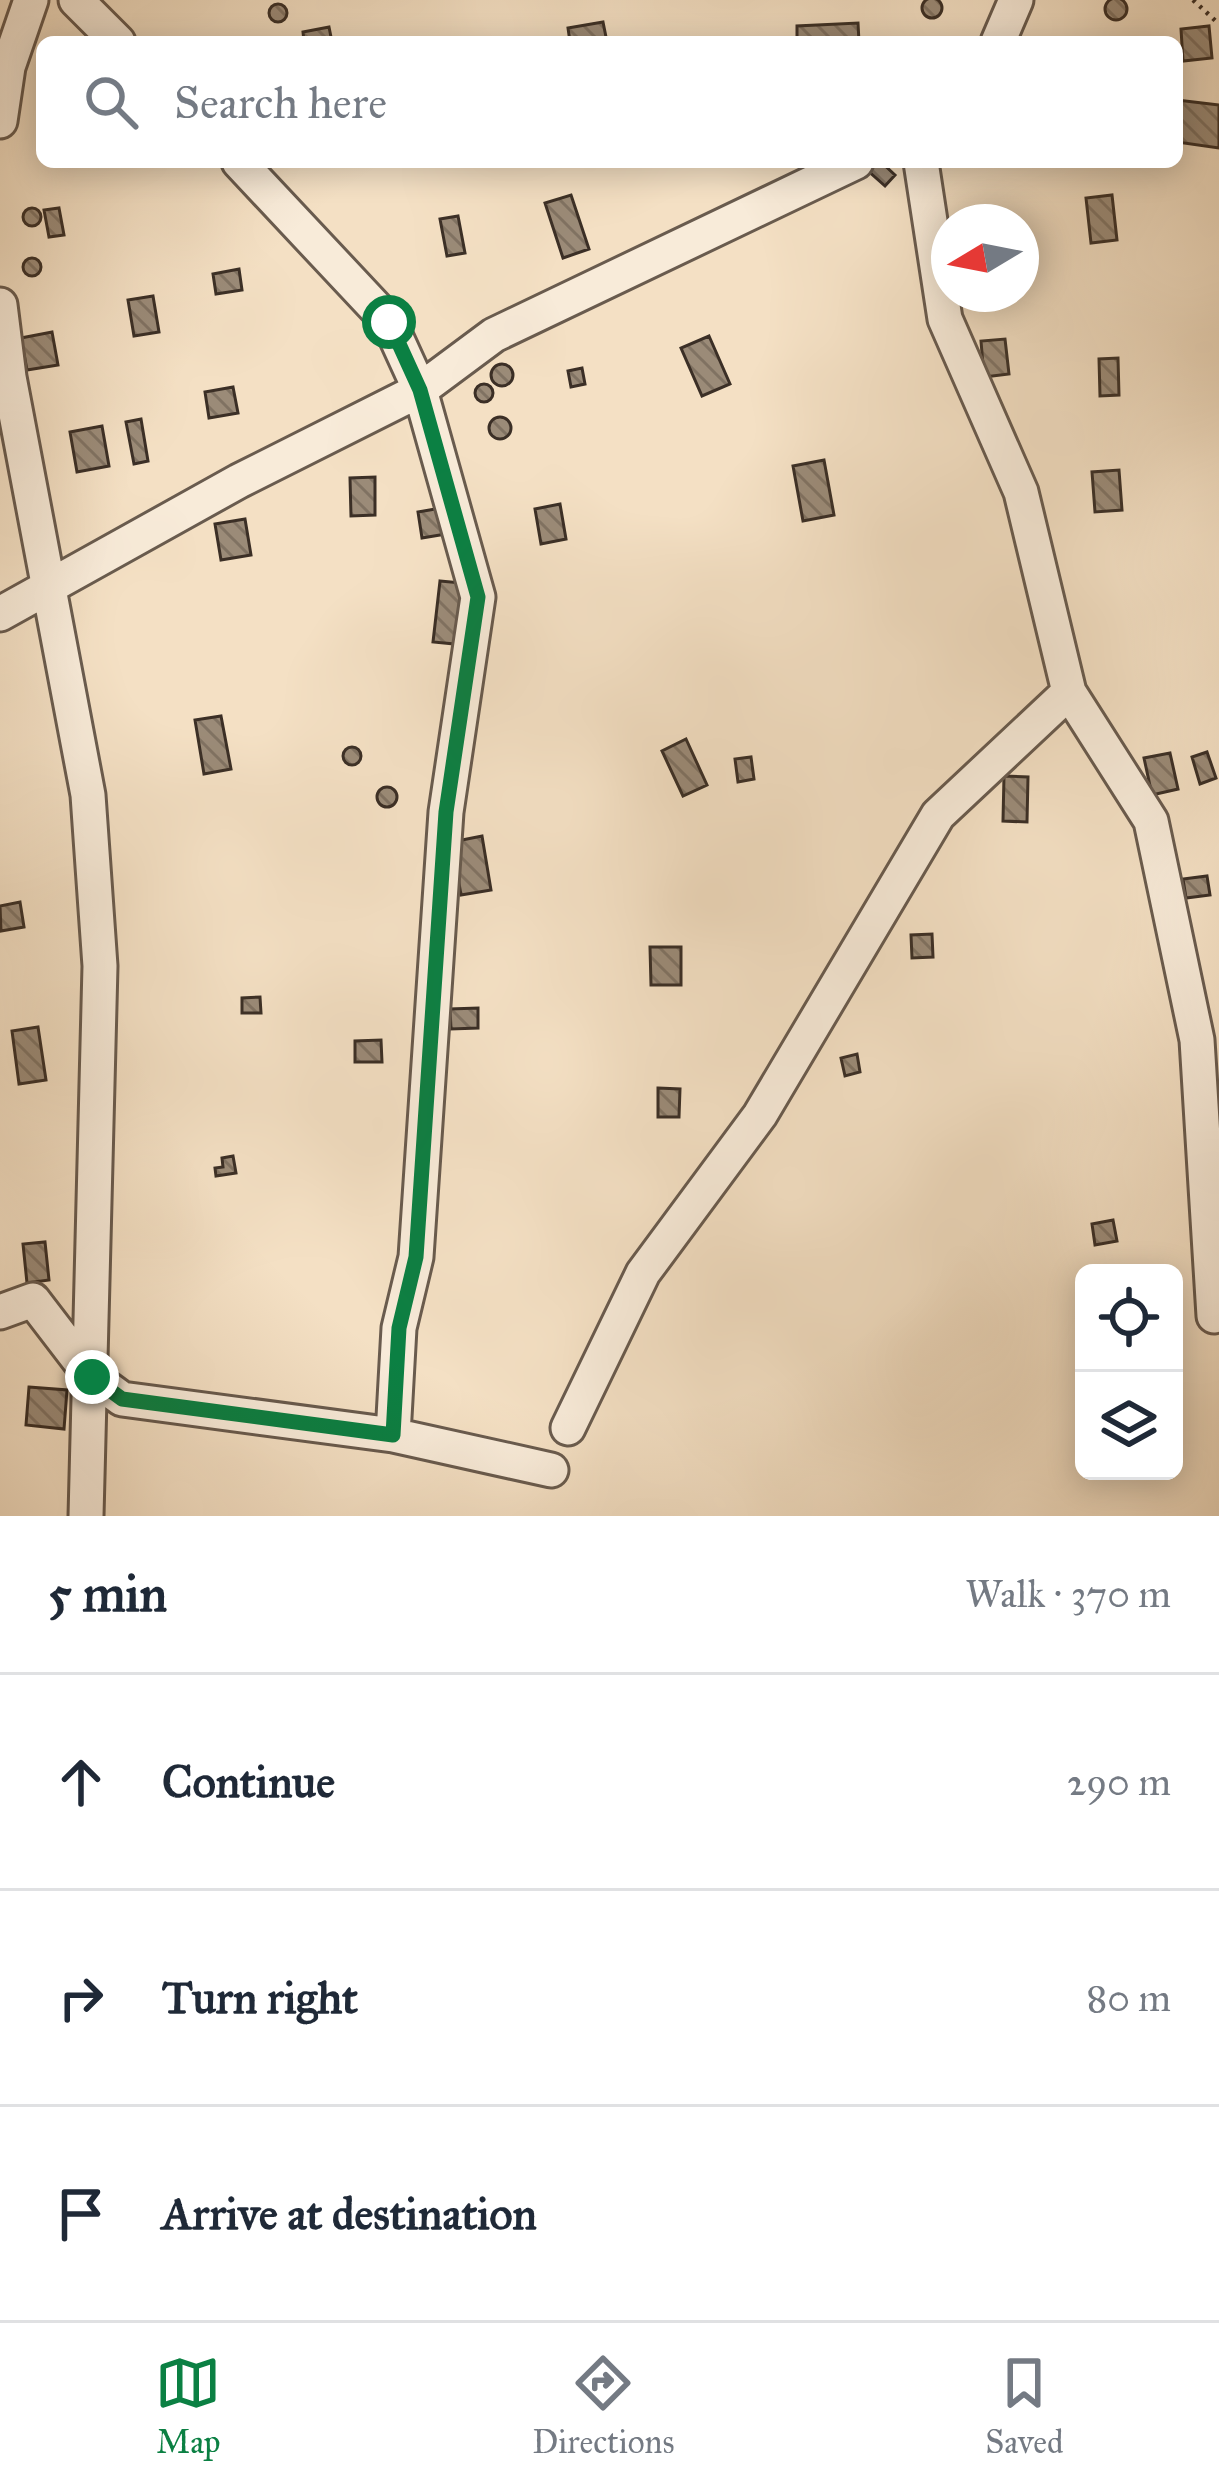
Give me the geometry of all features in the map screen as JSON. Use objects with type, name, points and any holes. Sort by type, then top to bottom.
[{"type":"street","points":[[0,121],[8,67],[31,0]]},
{"type":"street","points":[[76,0],[112,36]]},
{"type":"street","points":[[1001,36],[1016,0]]},
{"type":"street","points":[[245,168],[389,322],[420,390],[478,597],[446,812],[416,1257],[399,1328],[393,1435]]},
{"type":"street","points":[[0,614],[239,481],[420,390],[494,335],[843,168]]},
{"type":"street","points":[[922,168],[945,319],[1021,492],[1069,692],[1151,821],[1197,1040],[1214,1316]]},
{"type":"street","points":[[0,305],[9,377],[88,796],[100,966],[86,1516]]},
{"type":"street","points":[[568,1428],[643,1273],[760,1115],[938,815],[1069,692]]},
{"type":"street","points":[[0,1312],[33,1300],[92,1377],[122,1399],[393,1435],[551,1470]]},
{"type":"path","points":[[1192,0],[1219,24]]},
{"type":"building","points":[[925,1],[939,1],[939,15],[925,15]]},
{"type":"building","points":[[1108,1],[1124,1],[1124,17],[1108,17]]},
{"type":"building","points":[[278,4],[287,13],[278,22],[269,13]]},
{"type":"building","points":[[603,22],[606,36],[569,36],[568,28]]},
{"type":"building","points":[[858,23],[859,36],[797,36],[797,26]]},
{"type":"building","points":[[1209,26],[1212,58],[1183,61],[1181,29]]},
{"type":"building","points":[[329,27],[331,36],[303,36],[303,32]]},
{"type":"building","points":[[1183,101],[1219,105],[1219,148],[1183,143]]},
{"type":"building","points":[[865,168],[887,168],[895,175],[885,186]]},
{"type":"building","points":[[571,195],[589,249],[563,258],[545,203]]},
{"type":"building","points":[[1112,195],[1117,240],[1091,243],[1086,198]]},
{"type":"building","points":[[32,208],[41,217],[32,226],[23,217]]},
{"type":"building","points":[[59,208],[64,235],[49,237],[44,210]]},
{"type":"building","points":[[458,216],[465,253],[447,256],[440,219]]},
{"type":"building","points":[[32,258],[41,267],[32,276],[23,267]]},
{"type":"building","points":[[239,269],[242,290],[216,294],[213,274]]},
{"type":"building","points":[[153,296],[159,332],[134,336],[128,300]]},
{"type":"building","points":[[52,332],[58,365],[27,370],[21,338]]},
{"type":"building","points":[[709,336],[730,384],[702,396],[681,348]]},
{"type":"building","points":[[1005,339],[1009,374],[984,377],[981,341]]},
{"type":"building","points":[[1118,358],[1119,395],[1100,396],[1099,359]]},
{"type":"building","points":[[502,364],[513,375],[502,386],[491,375]]},
{"type":"building","points":[[582,368],[585,384],[571,387],[568,371]]},
{"type":"building","points":[[484,384],[493,393],[484,402],[475,393]]},
{"type":"building","points":[[233,387],[238,413],[209,418],[205,392]]},
{"type":"building","points":[[500,417],[511,428],[500,439],[489,428]]},
{"type":"building","points":[[141,419],[148,461],[134,464],[126,422]]},
{"type":"building","points":[[102,426],[109,466],[77,472],[70,432]]},
{"type":"building","points":[[824,460],[834,515],[803,521],[793,466]]},
{"type":"building","points":[[1119,470],[1122,510],[1095,512],[1092,472]]},
{"type":"building","points":[[375,477],[375,515],[351,516],[350,478]]},
{"type":"building","points":[[560,504],[566,539],[541,544],[535,509]]},
{"type":"building","points":[[441,508],[446,534],[422,538],[418,512]]},
{"type":"building","points":[[245,519],[251,555],[221,560],[215,524]]},
{"type":"building","points":[[440,581],[473,584],[471,599],[460,598],[455,644],[433,642]]},
{"type":"building","points":[[221,716],[231,769],[204,774],[195,720]]},
{"type":"building","points":[[686,739],[707,785],[683,796],[662,751]]},
{"type":"building","points":[[352,747],[361,756],[352,765],[343,756]]},
{"type":"building","points":[[1207,752],[1216,778],[1200,784],[1192,757]]},
{"type":"building","points":[[1170,753],[1178,789],[1152,795],[1144,758]]},
{"type":"building","points":[[751,757],[754,779],[738,782],[735,759]]},
{"type":"building","points":[[1004,776],[1028,777],[1027,822],[1003,821]]},
{"type":"building","points":[[387,787],[397,797],[387,807],[377,797]]},
{"type":"building","points":[[482,836],[491,890],[461,895],[452,842]]},
{"type":"building","points":[[1207,876],[1210,895],[1186,898],[1183,879]]},
{"type":"building","points":[[20,902],[24,927],[1,931],[0,906]]},
{"type":"building","points":[[932,934],[933,957],[912,958],[911,935]]},
{"type":"building","points":[[650,947],[681,947],[681,985],[651,985]]},
{"type":"building","points":[[260,997],[261,1013],[242,1013],[242,998]]},
{"type":"building","points":[[478,1008],[478,1028],[451,1029],[450,1009]]},
{"type":"building","points":[[38,1027],[46,1080],[19,1084],[12,1031]]},
{"type":"building","points":[[381,1040],[382,1062],[355,1062],[355,1041]]},
{"type":"building","points":[[857,1054],[860,1072],[845,1076],[841,1058]]},
{"type":"building","points":[[658,1088],[680,1089],[679,1117],[658,1117]]},
{"type":"building","points":[[233,1156],[236,1173],[216,1176],[215,1168],[223,1167],[222,1158]]},
{"type":"building","points":[[1113,1220],[1117,1241],[1095,1245],[1092,1224]]},
{"type":"building","points":[[45,1242],[49,1280],[27,1283],[23,1244]]},
{"type":"building","points":[[29,1387],[67,1390],[64,1429],[26,1425]]},
{"type":"route","points":[[92,1377],[122,1399],[393,1435],[399,1328],[416,1257],[446,812],[478,597],[420,390],[389,322]]}]
